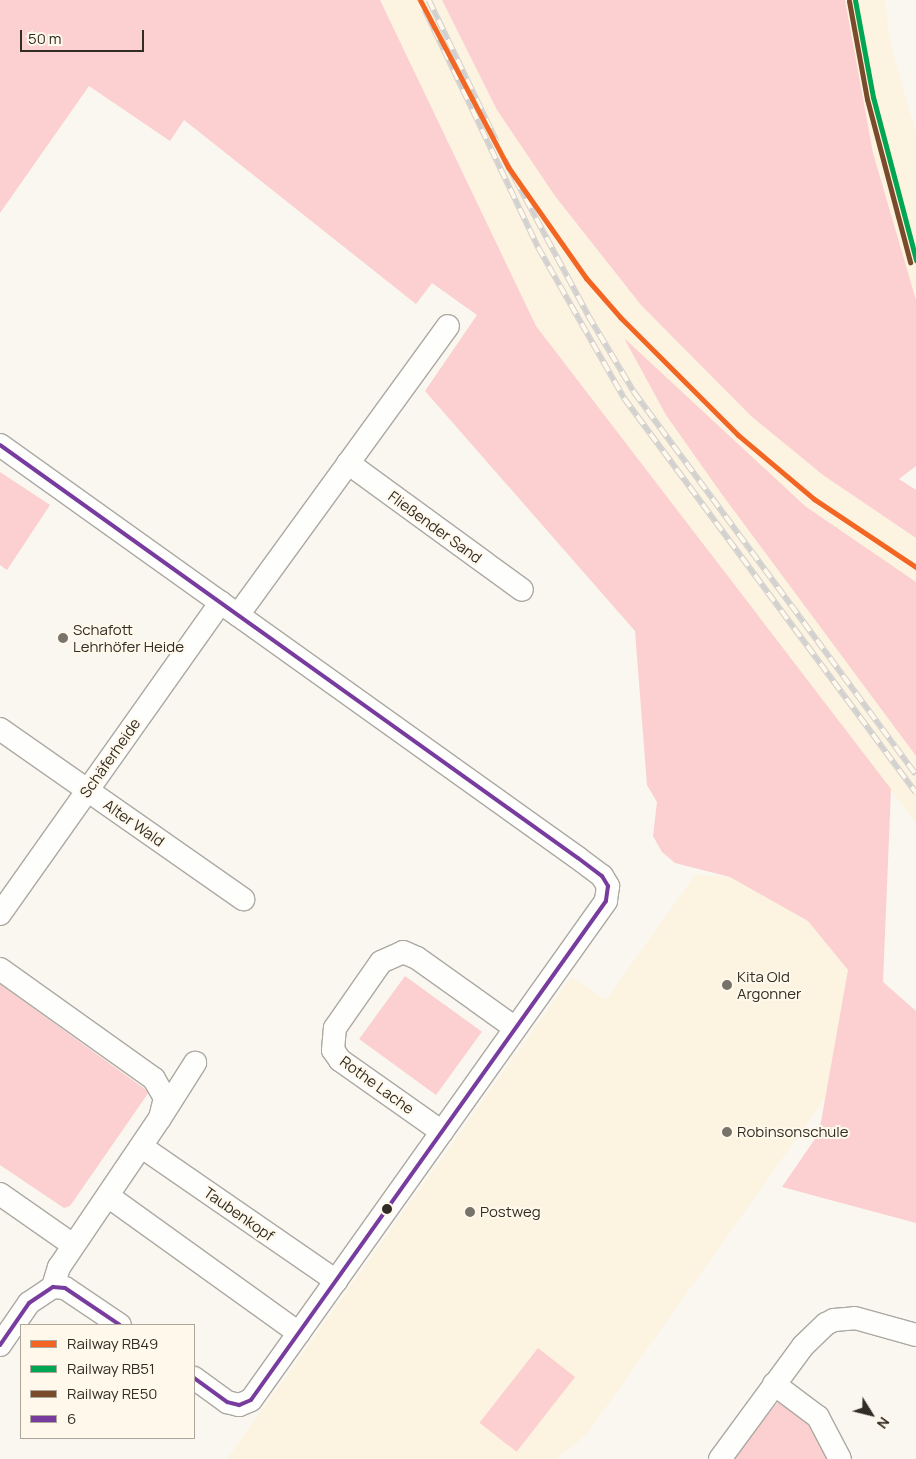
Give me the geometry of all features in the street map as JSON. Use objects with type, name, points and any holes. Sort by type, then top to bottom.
[{"type":"street","points":[[230,609],[348,463],[448,326]]},
{"type":"street","points":[[0,446],[578,858],[602,876],[608,886],[606,901],[251,1400],[239,1405],[227,1402],[195,1379]]},
{"type":"street","name":"Fließender Sand","points":[[348,463],[522,590]]},
{"type":"street","name":"Schäferheide","points":[[0,914],[88,790],[230,609]]},
{"type":"street","name":"Alter Wald","points":[[0,728],[243,899]]},
{"type":"street","name":"Rothe Lache","points":[[442,1132],[340,1060],[333,1050],[335,1028],[381,962],[403,952],[417,958],[515,1028]]},
{"type":"street","points":[[0,969],[154,1080],[165,1098],[160,1118]]},
{"type":"street","points":[[0,1345],[30,1303],[53,1287],[59,1267],[72,1245],[142,1147],[196,1063]]},
{"type":"street","name":"Taubenkopf","points":[[142,1147],[336,1281]]},
{"type":"street","points":[[0,1194],[72,1245]]},
{"type":"street","points":[[108,1196],[299,1333]]},
{"type":"street","points":[[53,1287],[65,1288],[78,1295],[119,1324]]},
{"type":"street","points":[[720,1459],[815,1331],[834,1320],[855,1318],[916,1335]]},
{"type":"street","points":[[774,1384],[818,1417],[840,1459]]},
{"type":"shaded area","points":[[0,0],[380,0],[536,326],[891,789],[883,982],[916,1011],[916,1223],[782,1187],[819,1133],[848,970],[808,921],[730,877],[675,863],[662,852],[653,836],[657,802],[647,785],[635,631],[425,391],[477,315],[432,283],[416,304],[184,120],[170,141],[89,86],[0,213]]},
{"type":"shaded area","points":[[380,0],[442,0],[497,110],[555,196],[641,305],[751,416],[823,475],[916,538],[916,582],[805,506],[666,377],[666,415],[916,756],[916,823],[536,326]]},
{"type":"shaded area","points":[[442,0],[845,0],[873,153],[916,300],[916,466],[899,479],[916,490],[916,538],[823,475],[751,416],[641,305],[555,196],[497,110]]},
{"type":"shaded area","points":[[845,0],[885,0],[890,41],[916,134],[916,300],[873,153]]},
{"type":"shaded area","points":[[624,338],[805,506],[916,582],[916,756],[721,493],[666,415]]},
{"type":"shaded area","points":[[0,472],[50,505],[7,570],[0,565]]},
{"type":"shaded area","points":[[695,875],[730,877],[808,921],[848,970],[828,1094],[586,1435],[556,1459],[227,1459],[571,977],[606,1000]]},
{"type":"shaded area","points":[[405,976],[482,1032],[436,1095],[359,1039]]},
{"type":"shaded area","points":[[0,984],[149,1092],[70,1206],[64,1208],[0,1165]]},
{"type":"shaded area","points":[[538,1348],[575,1377],[517,1452],[480,1423]]},
{"type":"shaded area","points":[[779,1401],[805,1418],[833,1459],[731,1459]]},
{"type":"railway","points":[[429,0],[497,142]]},
{"type":"railway","points":[[425,10],[538,247],[624,398],[916,793]]},
{"type":"railway","points":[[505,160],[588,315],[634,392],[916,774]]},
{"type":"rail line","name":"RB49","points":[[420,0],[508,167],[586,278],[620,317],[738,435],[814,499],[916,567]]},
{"type":"rail line","name":"RB51","points":[[855,0],[873,97],[916,260]]},
{"type":"rail line","name":"RE50","points":[[849,1],[867,99],[910,262]]},
{"type":"transit line","name":"6","points":[[0,445],[578,858],[602,876],[608,886],[606,901],[251,1400],[239,1405],[227,1402],[195,1379]]},
{"type":"transit line","name":"6","points":[[0,1345],[29,1303],[53,1287],[65,1288],[119,1324]]},
{"type":"place","name":"Schafott Lehrhöfer Heide","points":[[63,638]]},
{"type":"place","name":"Kita Old Argonner","points":[[727,985]]},
{"type":"place","name":"Robinsonschule","points":[[727,1132]]},
{"type":"place","name":"Postweg","points":[[470,1212]]}]
